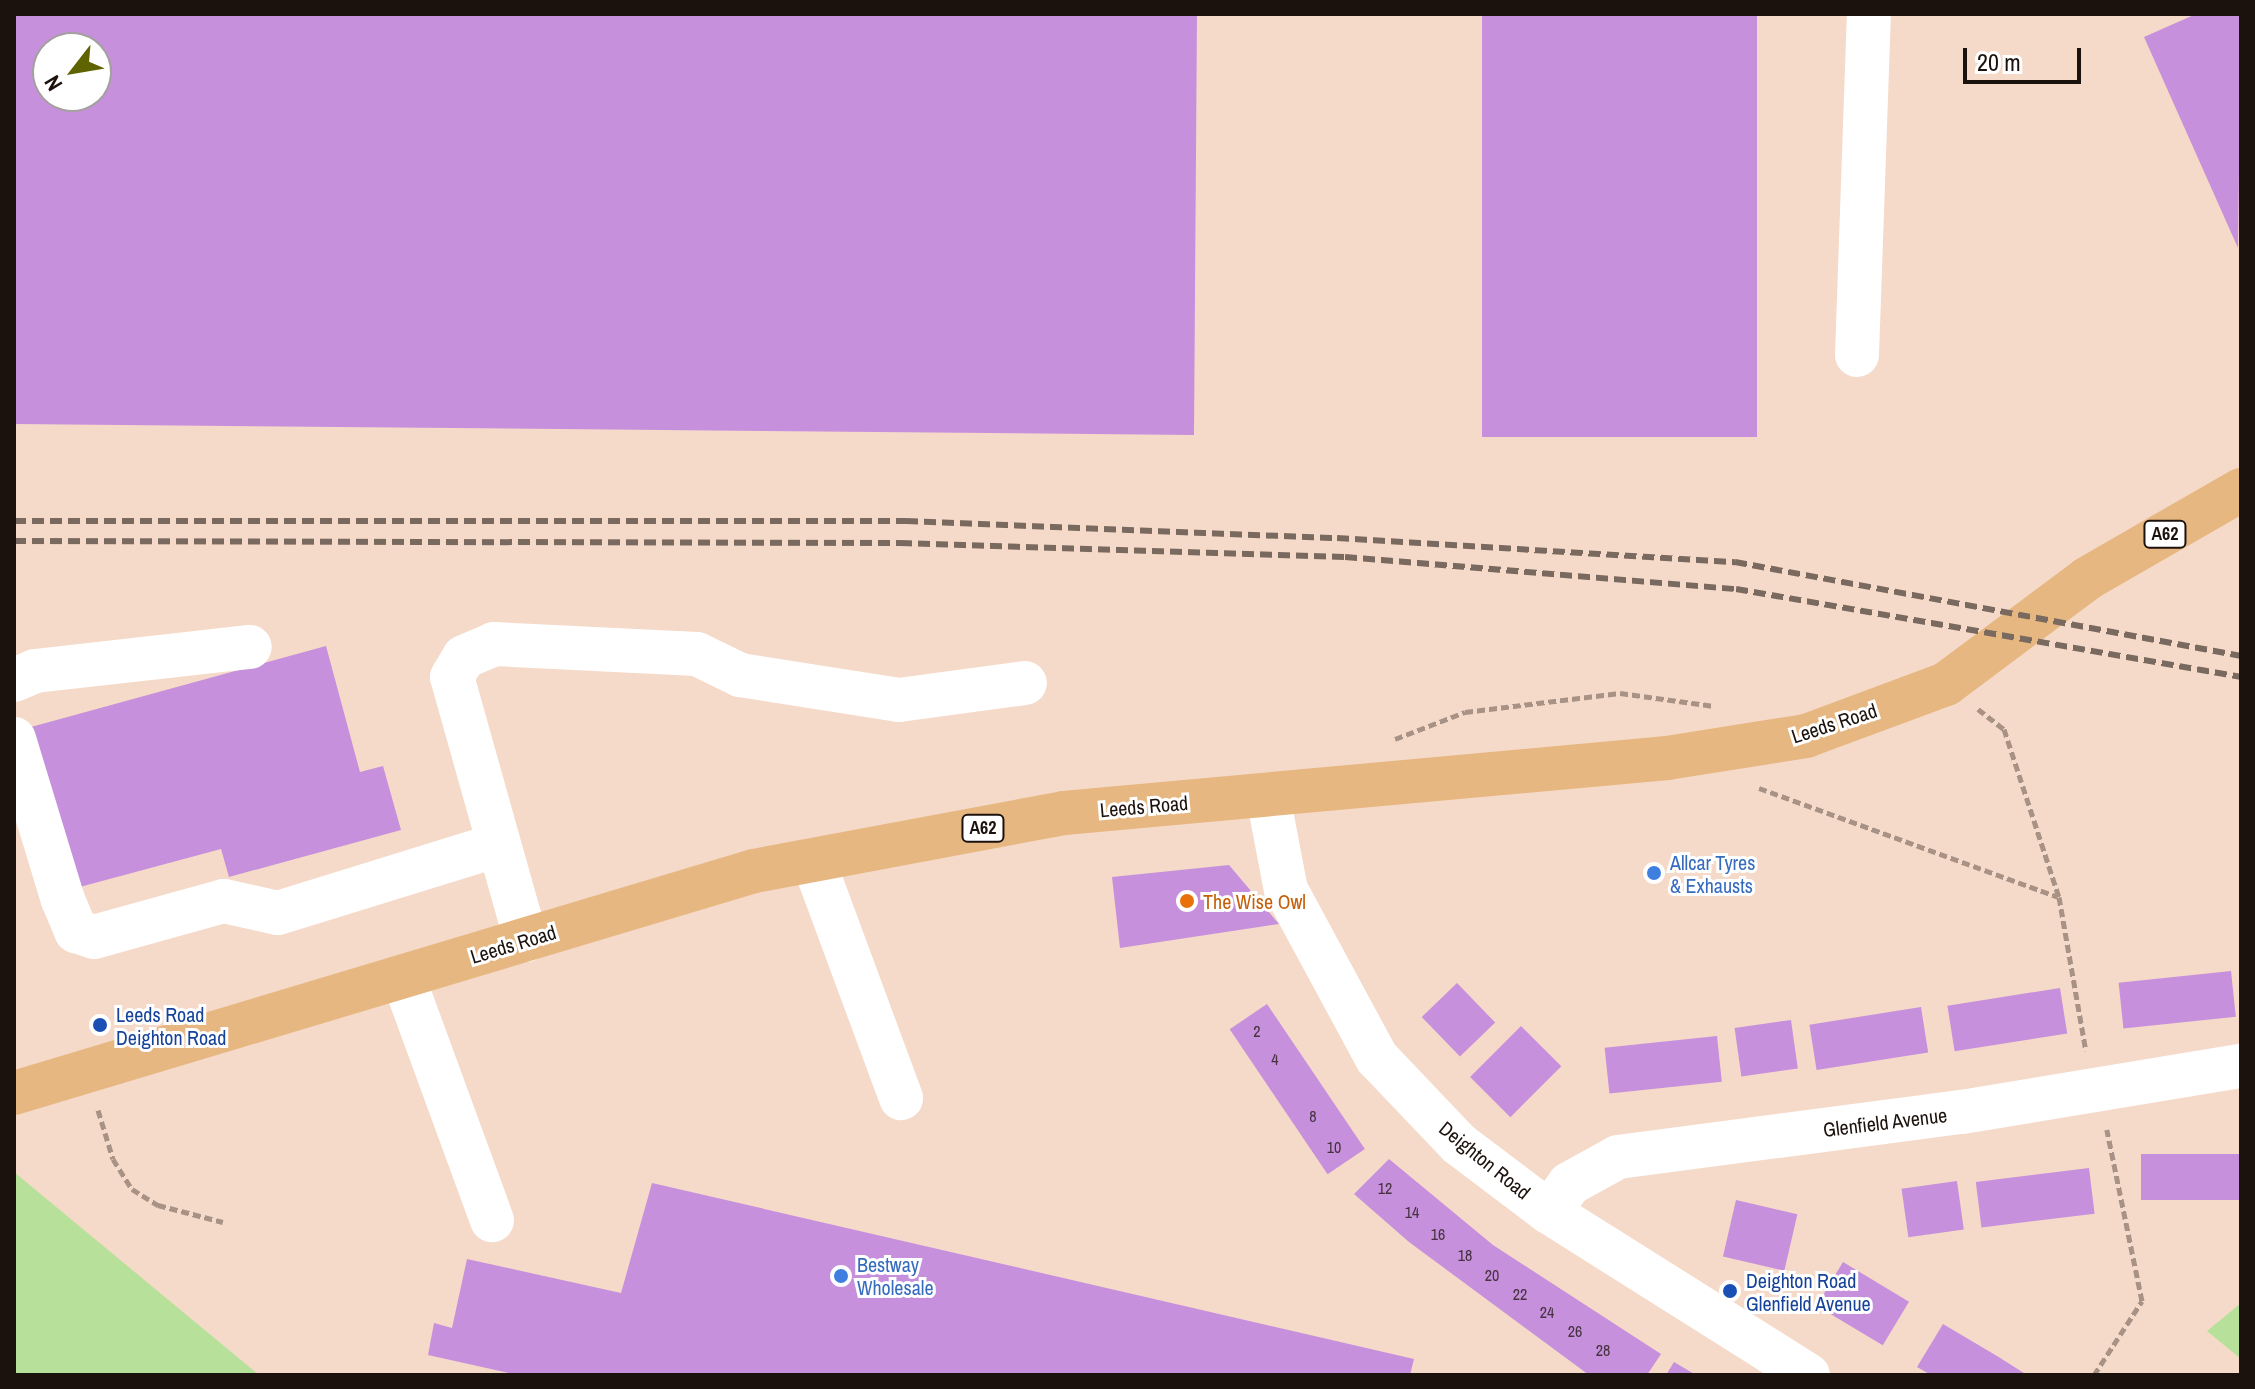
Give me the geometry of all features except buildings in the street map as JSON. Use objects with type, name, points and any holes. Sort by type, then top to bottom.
[{"type":"main road","name":"Leeds Road","points":[[14,1093],[754,871],[1064,813],[1667,758],[1806,736],[1958,676],[2088,578],[2241,490]]},
{"type":"street","points":[[1857,355],[1869,14]]},
{"type":"street","points":[[526,940],[495,846],[452,677],[464,657],[494,644],[697,654],[740,675],[899,700],[1025,683]]},
{"type":"street","points":[[14,680],[35,671],[250,647]]},
{"type":"street","points":[[14,739],[63,900],[76,931],[94,937],[224,901],[278,913],[495,846]]},
{"type":"street","name":"Deighton Road","points":[[1268,796],[1286,890],[1377,1058],[1459,1144],[1549,1212],[1808,1375]]},
{"type":"street","points":[[813,860],[901,1098]]},
{"type":"street","points":[[403,977],[492,1220]]},
{"type":"street","name":"Glenfield Avenue","points":[[1549,1212],[1569,1184],[1618,1157],[1962,1112],[2241,1066]]},
{"type":"path","points":[[1958,676],[2004,729],[2059,897],[2094,1088],[2130,1223],[2142,1301],[2094,1375]]},
{"type":"path","points":[[1756,786],[2059,897]]},
{"type":"path","points":[[86,1071],[113,1159],[132,1189],[158,1205],[223,1222]]},
{"type":"green space","points":[[14,1172],[259,1375],[14,1375]]},
{"type":"green space","points":[[2241,1303],[2241,1359],[2207,1331]]},
{"type":"railway","points":[[14,521],[906,521],[1337,538],[1735,562],[2241,656]]},
{"type":"railway","points":[[14,541],[900,543],[1345,557],[1736,589],[2241,677]]},
{"type":"place","name":"Allcar Tyres & Exhausts","points":[[1654,873]]},
{"type":"place","name":"The Wise Owl","points":[[1187,901]]},
{"type":"place","name":"Leeds Road Deighton Road","points":[[100,1025]]},
{"type":"place","name":"Bestway Wholesale","points":[[841,1276]]},
{"type":"place","name":"Deighton Road Glenfield Avenue","points":[[1730,1291]]}]
